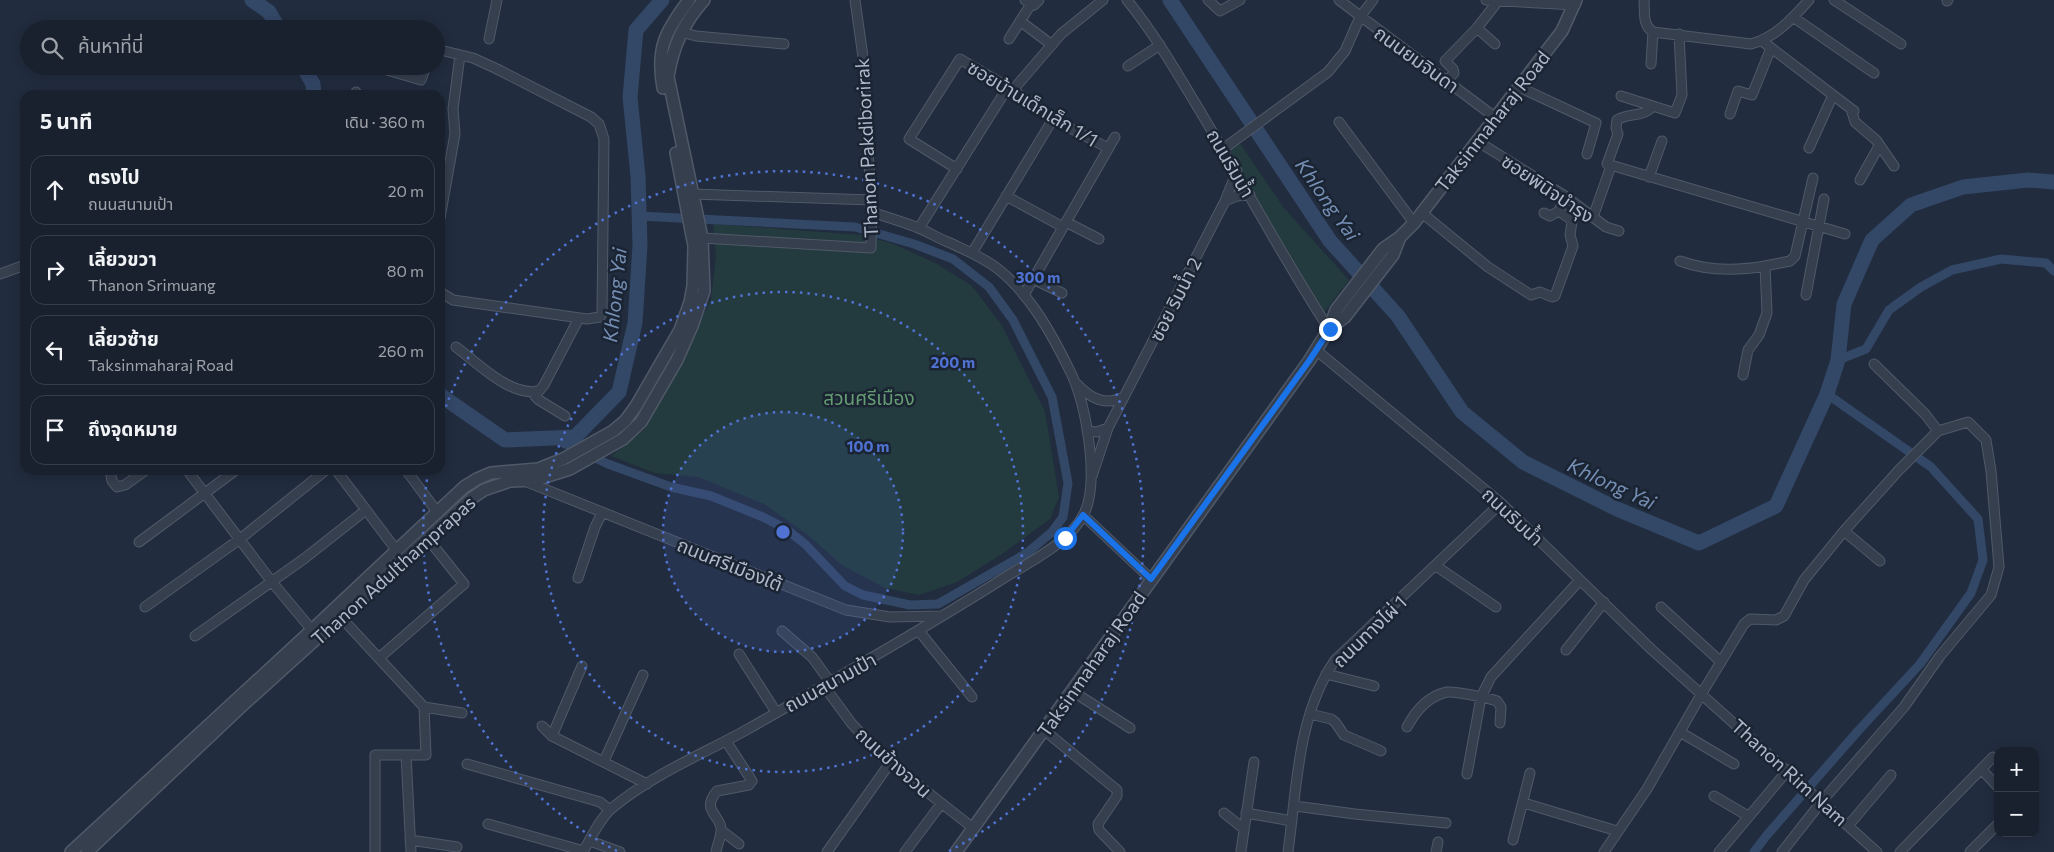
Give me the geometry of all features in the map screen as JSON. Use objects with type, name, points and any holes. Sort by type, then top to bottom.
[{"type":"street","points":[[489,39],[497,0]]},
{"type":"street","name":"Thanon Adulthamprapas","points":[[87,852],[124,811],[312,630],[337,613],[428,539],[465,504],[484,490],[510,481],[535,480],[570,469],[610,447],[633,431],[641,422],[666,379],[692,326],[704,291],[698,235],[659,62],[662,45],[677,16],[689,0]]},
{"type":"street","name":"Thanon Adulthamprapas","points":[[691,208],[692,194],[668,77],[672,53],[682,32],[704,0]]},
{"type":"street","name":"Thanon Pakdiborirak","points":[[698,235],[871,248],[872,200],[867,142],[864,64],[855,0]]},
{"type":"street","points":[[919,228],[1010,89],[1061,34],[1103,0]]},
{"type":"street","name":"ถนนริมน้ำ","points":[[1127,0],[1148,26],[1237,171],[1294,275],[1330,329]]},
{"type":"street","points":[[1208,0],[1220,11],[1240,0]]},
{"type":"street","name":"ถนนยมจินดา","points":[[1339,0],[1496,118]]},
{"type":"street","points":[[1223,149],[1328,72],[1339,60],[1360,17],[1373,0]]},
{"type":"street","points":[[1486,0],[1576,2]]},
{"type":"street","points":[[1644,0],[1645,23],[1648,29],[1653,32],[1751,44],[1773,35],[1809,0]]},
{"type":"street","points":[[1834,0],[1901,44]]},
{"type":"street","points":[[1009,39],[1032,1]]},
{"type":"street","points":[[1447,81],[1454,73],[1453,69],[1445,61],[1498,1]]},
{"type":"street","name":"Taksinmaharaj Road","points":[[956,852],[1330,329],[1388,252],[1422,213],[1562,31],[1576,2]]},
{"type":"street","points":[[1794,16],[1874,72]]},
{"type":"street","points":[[1020,21],[1052,45]]},
{"type":"street","points":[[1476,28],[1495,44]]},
{"type":"street","points":[[682,32],[696,36],[784,44]]},
{"type":"street","points":[[1650,64],[1653,32]]},
{"type":"street","points":[[1621,96],[1675,113],[1682,95],[1679,34]]},
{"type":"street","points":[[1762,41],[1853,110],[1855,122],[1870,134],[1894,166]]},
{"type":"street","points":[[1128,66],[1160,46]]},
{"type":"street","points":[[1730,114],[1738,91],[1752,95],[1771,48]]},
{"type":"street","points":[[445,51],[497,68],[591,117],[600,124],[603,130],[605,160],[602,314],[600,317],[594,320],[579,318],[453,300],[445,295]]},
{"type":"street","points":[[445,191],[455,128],[453,109],[460,55]]},
{"type":"street","name":"ซอยบ้านเด็กเล็ก 1/1","points":[[957,169],[909,139],[960,59],[1010,89],[1053,119],[1108,148]]},
{"type":"street","points":[[404,75],[421,80],[423,75]]},
{"type":"street","points":[[1519,87],[1596,123],[1587,154]]},
{"type":"street","points":[[1809,148],[1834,95]]},
{"type":"street","points":[[1652,107],[1645,113],[1624,116],[1617,120],[1618,134],[1607,164],[1845,234]]},
{"type":"street","points":[[972,253],[1053,119]]},
{"type":"street","points":[[1339,122],[1414,223]]},
{"type":"street","points":[[1024,295],[1115,137]]},
{"type":"street","name":"ซอยพินิจบำรุง","points":[[1477,141],[1565,196],[1606,227],[1619,231]]},
{"type":"street","points":[[1649,177],[1662,141]]},
{"type":"street","points":[[1860,180],[1879,146]]},
{"type":"street","points":[[1593,217],[1611,166]]},
{"type":"street","points":[[445,167],[449,170]]},
{"type":"street","name":"ซอย ริมน้ำ 2","points":[[1090,481],[1108,428],[1225,201],[1237,171]]},
{"type":"street","points":[[1680,261],[1717,269],[1750,269],[1790,261],[1795,256],[1813,178]]},
{"type":"street","points":[[692,194],[872,200]]},
{"type":"street","points":[[1225,201],[1238,196],[1250,195]]},
{"type":"street","points":[[1006,196],[1064,225],[1099,239]]},
{"type":"street","points":[[1544,213],[1550,216],[1559,211],[1565,196]]},
{"type":"street","points":[[1806,295],[1809,269],[1812,266],[1824,199]]},
{"type":"street","points":[[1422,213],[1488,267],[1531,295],[1540,292],[1552,297],[1555,296],[1573,246],[1570,235],[1572,222],[1559,211]]},
{"type":"street","points":[[872,216],[919,228],[972,253],[997,268],[1024,295],[1057,347],[1074,380],[1087,431],[1090,451],[1090,481]]},
{"type":"street","name":"Thanon Adulthamprapas","points":[[72,852],[124,811],[337,613],[397,551],[464,487],[491,473],[538,469],[578,451],[625,421],[680,330],[690,302],[698,235]]},
{"type":"street","points":[[1743,375],[1748,350],[1759,335],[1767,313],[1764,266]]},
{"type":"street","points":[[0,274],[20,267]]},
{"type":"street","points":[[1033,279],[1062,293]]},
{"type":"street","points":[[456,346],[508,386],[526,392],[539,391],[544,385],[579,318]]},
{"type":"street","name":"ถนนริมน้ำ","points":[[1316,350],[1501,503],[1651,649],[1702,693]]},
{"type":"street","points":[[1874,364],[1925,414],[1938,431]]},
{"type":"street","points":[[655,373],[666,379]]},
{"type":"street","points":[[1074,380],[1085,392],[1111,404],[1116,413]]},
{"type":"street","points":[[536,391],[536,396],[539,400],[565,416]]},
{"type":"street","points":[[1085,419],[1090,406],[1100,400],[1115,401],[1125,396]]},
{"type":"street","points":[[1606,851],[1617,831],[1647,790],[1744,624],[1750,619],[1776,620],[1784,616],[1804,580],[1844,531],[1896,473],[1938,431],[1968,422],[1986,440],[1992,471],[1999,567],[1992,595],[1940,656],[1904,707],[1821,800],[1782,852]]},
{"type":"street","points":[[1087,431],[1097,432],[1108,428]]},
{"type":"street","points":[[111,475],[112,481],[117,487],[125,485],[139,475]]},
{"type":"street","points":[[191,475],[272,582],[312,630]]},
{"type":"street","points":[[139,542],[229,475]]},
{"type":"street","points":[[145,607],[240,539],[320,475]]},
{"type":"street","points":[[340,475],[397,551]]},
{"type":"street","points":[[410,475],[438,513]]},
{"type":"street","name":"ถนนศรีเมืองใต้","points":[[522,480],[846,610],[870,614],[914,617],[944,616]]},
{"type":"street","name":"ถนนสนามเป้า","points":[[584,851],[610,810],[647,784],[828,685],[944,616],[1055,545],[1073,529],[1083,515],[1087,504],[1090,481]]},
{"type":"street","name":"ถนนทางไผ่ 1","points":[[1288,852],[1303,737],[1326,674],[1335,660],[1501,503]]},
{"type":"street","points":[[195,636],[272,582],[366,510]]},
{"type":"street","points":[[578,578],[589,542],[602,513]]},
{"type":"street","points":[[1083,515],[1151,579]]},
{"type":"street","points":[[1844,531],[1880,561]]},
{"type":"street","points":[[379,658],[464,584],[428,539]]},
{"type":"street","points":[[1436,566],[1496,607]]},
{"type":"street","points":[[1467,774],[1480,698],[1491,677],[1580,580]]},
{"type":"street","points":[[1566,650],[1604,602]]},
{"type":"street","points":[[1661,607],[1721,662]]},
{"type":"street","points":[[337,613],[424,707],[462,713]]},
{"type":"street","name":"ถนนข้างจวน","points":[[782,631],[812,657],[828,685],[866,740],[890,763],[973,828]]},
{"type":"street","points":[[919,631],[972,696]]},
{"type":"street","points":[[738,654],[776,712]]},
{"type":"street","points":[[552,736],[582,666]]},
{"type":"street","points":[[1326,674],[1374,686]]},
{"type":"street","points":[[604,761],[643,675]]},
{"type":"street","points":[[1072,691],[1130,728]]},
{"type":"street","points":[[1407,727],[1415,712],[1436,696],[1448,692],[1497,701],[1501,707],[1500,723]]},
{"type":"street","name":"Thanon Rim Nam","points":[[1702,693],[1877,852]]},
{"type":"street","points":[[375,852],[375,755],[426,755],[424,707]]},
{"type":"street","points":[[1310,714],[1331,719],[1344,735],[1382,751]]},
{"type":"street","points":[[542,726],[552,736],[647,784]]},
{"type":"street","points":[[1044,730],[1117,790],[1117,796],[1098,824],[1099,830],[1120,852]]},
{"type":"street","points":[[1680,732],[1734,764]]},
{"type":"street","points":[[716,852],[721,826],[711,811],[711,802],[714,794],[717,791],[749,785],[752,781],[726,741]]},
{"type":"street","points":[[406,755],[411,852]]},
{"type":"street","points":[[1900,852],[1993,757]]},
{"type":"street","points":[[1241,851],[1254,762]]},
{"type":"street","points":[[827,852],[890,763]]},
{"type":"street","points":[[466,764],[600,802],[610,810]]},
{"type":"street","points":[[1981,769],[1994,784]]},
{"type":"street","points":[[1719,852],[1748,816],[1789,771]]},
{"type":"street","points":[[1513,840],[1524,803],[1530,773]]},
{"type":"street","points":[[1848,826],[1891,775]]},
{"type":"street","points":[[1714,796],[1748,816]]},
{"type":"street","points":[[1524,803],[1617,831]]},
{"type":"street","points":[[905,852],[941,804]]},
{"type":"street","points":[[1294,806],[1446,823]]},
{"type":"street","points":[[1224,813],[1244,828]]},
{"type":"street","points":[[1246,813],[1292,822]]},
{"type":"street","points":[[488,824],[584,851]]},
{"type":"street","points":[[1970,852],[1994,828]]},
{"type":"street","points":[[721,830],[739,844]]},
{"type":"street","points":[[410,840],[457,847]]},
{"type":"street","points":[[590,841],[620,852]]},
{"type":"street","points":[[1436,852],[1438,842]]},
{"type":"green space","points":[[1239,142],[1284,208],[1349,280],[1323,314],[1227,150]]},
{"type":"green space","name":"สวนศรีเมือง","points":[[713,224],[862,235],[894,244],[937,264],[971,285],[1001,324],[1045,411],[1059,497],[1050,519],[1002,554],[957,582],[919,595],[885,588],[842,565],[808,535],[764,504],[698,477],[655,473],[611,456],[645,429],[671,382],[711,299],[716,257]]},
{"type":"waterway","name":"Khlong Yai","points":[[252,0],[269,12],[274,20]]},
{"type":"waterway","name":"Khlong Yai","points":[[445,398],[505,440],[575,437],[619,392],[635,323],[640,245],[638,176],[630,97],[636,30],[662,0]]},
{"type":"waterway","name":"Khlong Yai","points":[[1170,0],[1330,241],[1398,316],[1462,412],[1523,462],[1617,509],[1699,543],[1776,506],[1827,394],[1838,360],[1844,304],[1872,240],[1911,205],[1963,187],[2028,180],[2054,182]]},
{"type":"waterway","name":"Khlong Yai","points":[[308,75],[313,84],[314,90]]},
{"type":"waterway","points":[[550,437],[608,464],[671,487],[711,496],[763,517],[786,529],[805,544],[845,586],[863,595],[910,605],[938,604],[1027,553],[1052,532],[1063,517],[1068,483],[1052,397],[1013,320],[989,287],[953,259],[914,244],[855,227],[639,216]]},
{"type":"waterway","points":[[1838,360],[1866,349],[1889,310],[1921,287],[1952,270],[2001,259],[2046,263],[2054,271]]},
{"type":"waterway","points":[[1754,852],[1858,731],[1920,664],[1971,593],[1983,560],[1978,519],[1931,467],[1827,394]]},
{"type":"route","points":[[1065,538],[1083,515],[1151,579],[1309,361],[1330,329]]}]
